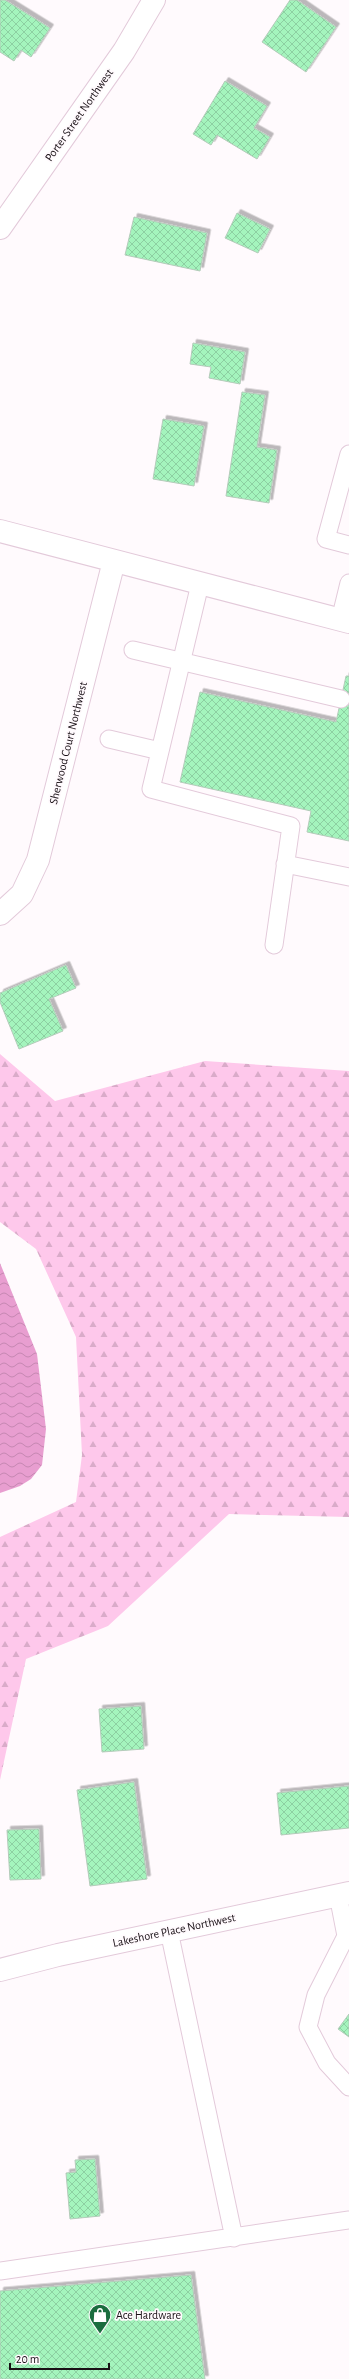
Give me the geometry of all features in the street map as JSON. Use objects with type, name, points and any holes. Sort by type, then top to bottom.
[{"type":"street","name":"Porter Street Northwest","points":[[0,228],[124,52],[154,0]]},
{"type":"street","points":[[0,531],[345,621]]},
{"type":"street","name":"Sherwood Court Northwest","points":[[0,914],[22,894],[38,860],[114,561]]},
{"type":"street","name":"Lakeshore Place Northwest","points":[[0,1970],[169,1931],[344,1894]]},
{"type":"lane","points":[[349,454],[326,539],[349,545]]},
{"type":"lane","points":[[345,621],[349,583]]},
{"type":"lane","points":[[200,584],[151,789],[291,826],[274,946]]},
{"type":"lane","points":[[133,650],[341,700]]},
{"type":"lane","points":[[109,738],[160,751]]},
{"type":"lane","points":[[285,864],[349,877]]},
{"type":"lane","points":[[344,1894],[346,1936],[316,1995],[308,2027],[327,2063],[349,2087]]},
{"type":"lane","points":[[169,1931],[234,2238]]},
{"type":"lane","points":[[0,2271],[349,2220]]},
{"type":"green space","points":[[0,1054],[55,1101],[205,1061],[349,1071],[349,1517],[229,1514],[108,1626],[26,1659],[0,1780],[0,1537],[76,1502],[82,1455],[76,1337],[36,1249],[0,1222]]},
{"type":"water","points":[[0,1263],[37,1354],[46,1429],[42,1465],[31,1479],[20,1486],[0,1493]]},
{"type":"building","points":[[0,0],[5,0],[50,28],[31,57],[21,50],[14,61],[0,52]]},
{"type":"building","points":[[290,0],[297,0],[336,27],[306,72],[262,42]]},
{"type":"building","points":[[225,81],[267,106],[254,128],[270,137],[257,159],[217,135],[211,145],[193,134]]},
{"type":"building","points":[[237,213],[270,229],[258,253],[225,238]]},
{"type":"building","points":[[134,217],[207,233],[200,271],[125,255]]},
{"type":"building","points":[[193,343],[245,352],[240,384],[209,378],[211,367],[190,364]]},
{"type":"building","points":[[242,392],[265,395],[257,447],[277,450],[269,503],[226,496]]},
{"type":"building","points":[[163,419],[204,426],[194,486],[153,479]]},
{"type":"building","points":[[346,676],[349,676],[349,841],[307,832],[311,811],[180,782],[200,692],[336,722]]},
{"type":"building","points":[[66,965],[76,988],[49,999],[63,1031],[19,1049],[0,1002],[0,993]]},
{"type":"building","points":[[141,1706],[144,1749],[102,1752],[99,1709]]},
{"type":"building","points":[[134,1782],[147,1879],[90,1886],[77,1790]]},
{"type":"building","points":[[349,1786],[349,1828],[281,1835],[277,1793]]},
{"type":"building","points":[[39,1829],[41,1879],[10,1880],[7,1830]]},
{"type":"building","points":[[349,2014],[349,2037],[338,2029]]},
{"type":"building","points":[[95,2159],[100,2216],[70,2219],[66,2173],[76,2172],[75,2160]]},
{"type":"building","name":"Ace Hardware","points":[[191,2275],[205,2379],[0,2379],[0,2291]]},
{"type":"place","name":"Ace Hardware","points":[[100,2334]]}]
